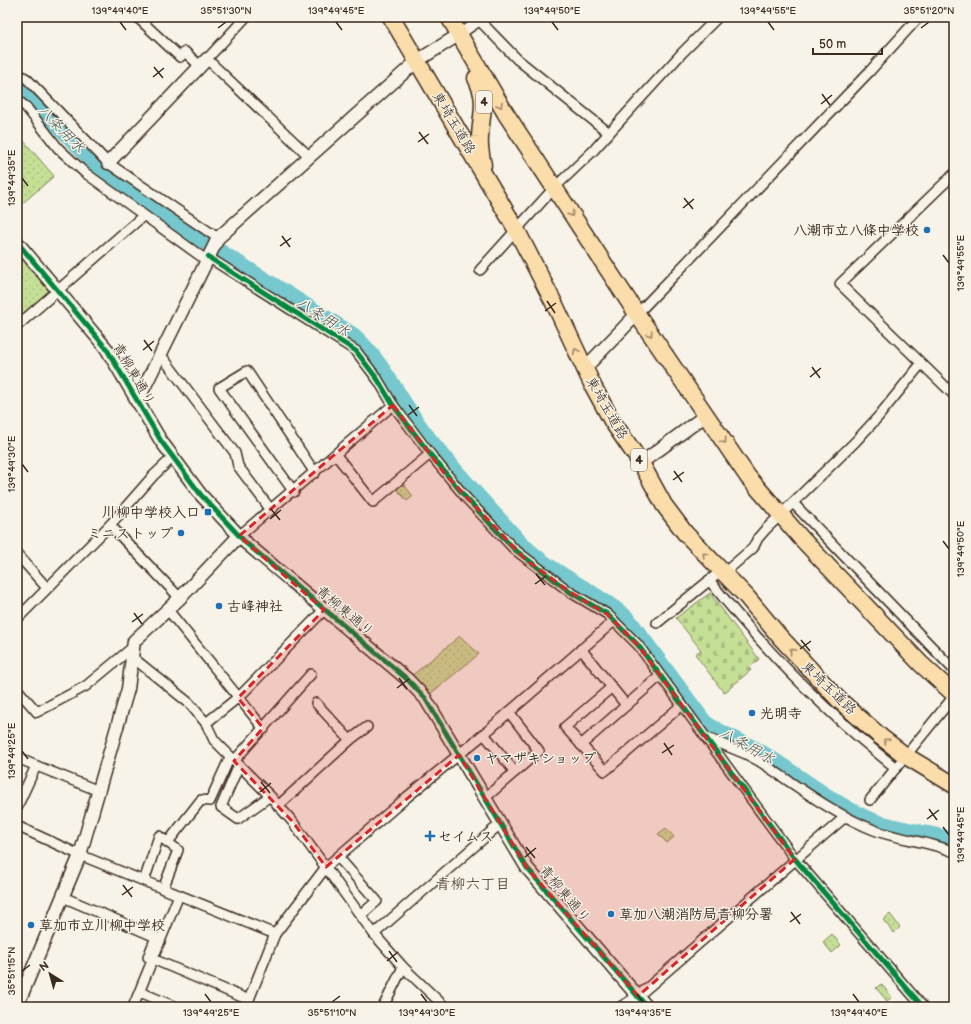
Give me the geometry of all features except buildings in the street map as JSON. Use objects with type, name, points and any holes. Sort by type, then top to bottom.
[{"type":"highway","name":"東埼玉道路","points":[[391,17],[516,229],[556,306],[584,369],[612,420],[641,463],[664,505],[718,575],[839,700],[906,756],[954,785]]},
{"type":"highway","name":"4","points":[[403,17],[416,42],[417,61]]},
{"type":"highway","name":"4","points":[[450,17],[506,114],[637,314],[748,477],[780,516],[921,664],[954,695]]},
{"type":"highway","name":"4","points":[[460,34],[462,50],[481,88],[483,96],[484,107],[480,148],[484,174]]},
{"type":"street","points":[[136,17],[180,57],[185,52],[203,62],[310,157]]},
{"type":"street","points":[[108,163],[246,17]]},
{"type":"street","points":[[480,270],[554,188],[594,151],[682,53],[718,17]]},
{"type":"street","points":[[584,369],[724,221],[864,77],[919,17]]},
{"type":"street","points":[[136,402],[161,355],[216,240],[417,61],[483,19],[517,59],[609,133]]},
{"type":"street","points":[[17,73],[27,79],[108,163],[216,240]]},
{"type":"street","points":[[17,100],[26,107],[58,148],[84,172],[143,216],[207,258],[356,351],[378,380],[393,406],[467,499],[524,558],[570,592],[607,614],[638,646],[795,859],[923,1007]]},
{"type":"street","points":[[954,174],[840,284],[954,395]]},
{"type":"street","points":[[17,326],[143,216]]},
{"type":"street","name":"青柳東通り","points":[[17,242],[59,290],[106,348],[136,402],[172,458],[201,495],[239,536],[417,689],[432,709],[520,857],[535,878],[647,1007]]},
{"type":"street","points":[[161,355],[235,453],[238,466],[271,510]]},
{"type":"street","points":[[657,623],[753,548],[758,538],[856,442],[878,418],[921,364]]},
{"type":"street","points":[[294,492],[219,388],[247,371],[315,473]]},
{"type":"street","points":[[17,1006],[80,855],[128,689],[132,652],[138,635],[168,610],[239,536],[294,492],[393,406]]},
{"type":"street","points":[[641,463],[706,416]]},
{"type":"street","points":[[336,455],[373,502],[430,454]]},
{"type":"street","points":[[17,619],[110,525],[153,476],[172,458]]},
{"type":"street","points":[[793,503],[954,670]]},
{"type":"street","points":[[110,525],[180,598]]},
{"type":"street","points":[[17,554],[47,588]]},
{"type":"street","points":[[718,575],[735,613],[792,675],[851,732],[896,768]]},
{"type":"street","points":[[168,610],[264,729]]},
{"type":"street","points":[[206,723],[238,698],[324,610]]},
{"type":"street","points":[[63,897],[156,937],[148,957],[247,1003],[275,934],[326,866],[484,734],[614,621]]},
{"type":"street","points":[[581,649],[626,705]]},
{"type":"street","points":[[17,689],[37,712],[86,686],[132,652]]},
{"type":"street","points":[[132,652],[188,703],[206,723],[214,740],[270,796],[326,866],[374,934],[403,967],[445,1007]]},
{"type":"street","points":[[168,842],[201,800],[210,801],[234,761],[264,729],[311,674]]},
{"type":"street","points":[[581,745],[660,676]]},
{"type":"street","points":[[612,687],[565,726],[605,771],[682,705]]},
{"type":"street","points":[[870,800],[954,695]]},
{"type":"street","points":[[316,703],[350,740]]},
{"type":"street","points":[[485,798],[539,751],[509,712]]},
{"type":"street","points":[[278,806],[350,740],[367,728]]},
{"type":"street","points":[[484,734],[515,772]]},
{"type":"street","points":[[707,738],[759,761],[846,816],[874,830],[899,838],[938,845],[954,852]]},
{"type":"street","points":[[17,758],[99,792]]},
{"type":"street","points":[[234,761],[221,807],[238,819],[270,796]]},
{"type":"street","points":[[17,807],[36,766]]},
{"type":"street","points":[[620,1007],[638,996],[846,816]]},
{"type":"street","points":[[374,934],[500,824]]},
{"type":"street","points":[[17,826],[80,855],[275,934]]},
{"type":"street","points":[[144,881],[159,836],[178,850],[163,889]]},
{"type":"street","points":[[338,857],[377,901],[361,915]]},
{"type":"street","points":[[133,1007],[179,895]]},
{"type":"street","points":[[383,1007],[403,967]]},
{"type":"street","points":[[140,992],[176,1007]]},
{"type":"highlighted area","points":[[393,405],[445,474],[525,559],[570,592],[607,614],[638,645],[795,859],[638,996],[527,868],[459,755],[326,867],[292,821],[234,761],[263,728],[238,698],[324,610],[239,536]]},
{"type":"green space","points":[[17,133],[54,176],[17,208]]},
{"type":"green space","points":[[17,249],[52,290],[17,320]]},
{"type":"green space","points":[[400,480],[413,496],[407,501],[394,486]]},
{"type":"green space","points":[[710,593],[759,659],[749,668],[751,670],[724,693],[695,654],[701,650],[676,618]]},
{"type":"green space","points":[[460,636],[479,654],[429,695],[410,677]]},
{"type":"green space","points":[[666,828],[674,837],[667,843],[658,834]]},
{"type":"green space","points":[[890,914],[900,927],[894,933],[883,920]]},
{"type":"green space","points":[[832,934],[841,945],[832,953],[823,942]]},
{"type":"green space","points":[[881,984],[892,997],[887,1001],[876,988]]},
{"type":"waterway","name":"八条用水","points":[[17,86],[26,92],[110,179],[203,241],[353,335],[376,360],[430,440],[483,502],[516,538],[542,561],[614,608],[628,619],[705,723],[762,753],[827,796],[868,819],[889,826],[954,840]]},
{"type":"cycle path","points":[[17,242],[106,348],[161,441],[201,495],[246,543],[407,679],[425,698],[527,868],[647,1007]]},
{"type":"cycle path","points":[[208,257],[356,351],[378,380],[393,405],[430,454],[467,499],[514,549],[570,592],[607,614],[638,645],[795,859],[923,1007]]},
{"type":"place","name":"八潮市立八條中学校","points":[[927,230]]},
{"type":"place","name":"川柳中学校入口","points":[[208,512]]},
{"type":"place","name":"ミニストップ","points":[[181,533]]},
{"type":"place","name":"古峰神社","points":[[219,606]]},
{"type":"place","name":"光明寺","points":[[752,713]]},
{"type":"place","name":"ヤマザキショップ","points":[[477,758]]},
{"type":"place","name":"セイムス","points":[[430,836]]},
{"type":"place","name":"草加八潮消防局青柳分署","points":[[611,914]]},
{"type":"place","name":"草加市立川柳中学校","points":[[31,925]]},
{"type":"district","name":"青柳六丁目","points":[[473,884]]}]
